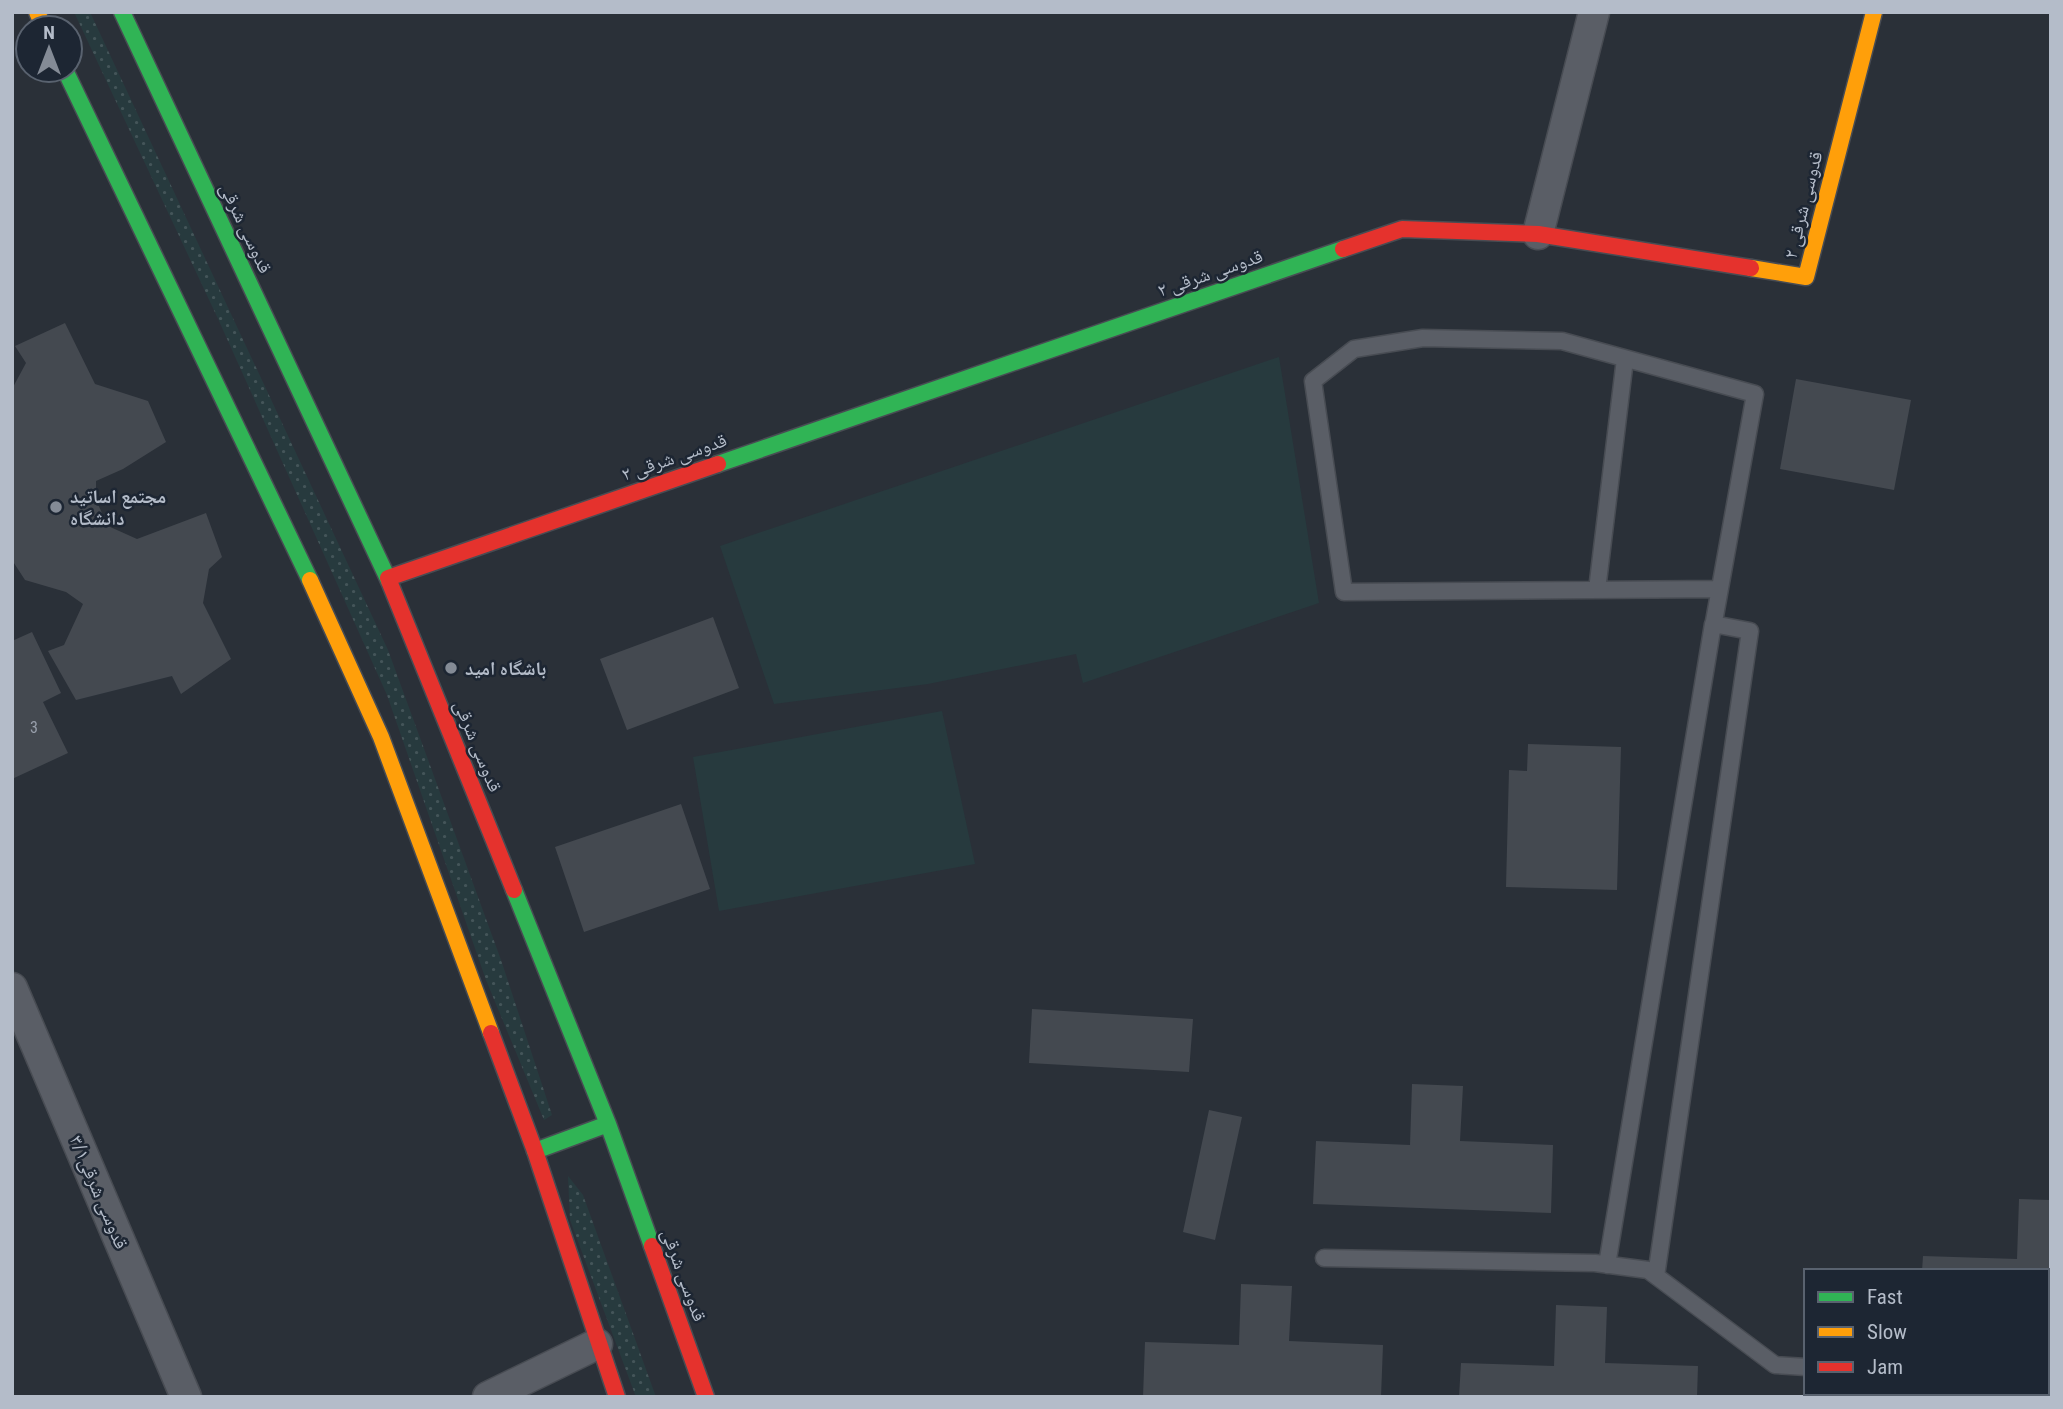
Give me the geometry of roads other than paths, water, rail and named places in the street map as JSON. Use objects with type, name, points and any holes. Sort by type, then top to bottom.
[{"type":"main road","name":"قدوسی شرقی","points":[[122,12],[388,578],[608,1124],[706,1397]]},
{"type":"main road","name":"قدوسی شرقی ۲","points":[[388,578],[1402,229],[1538,234],[1806,276],[1874,12]]},
{"type":"main road","points":[[72,84],[278,511],[360,689],[535,1151],[617,1397]]},
{"type":"main road","points":[[535,1151],[608,1124]]},
{"type":"street","points":[[1538,234],[1594,12]]},
{"type":"street","name":"قدوسی شرقی۳/۱","points":[[12,988],[186,1397]]},
{"type":"street","points":[[488,1397],[597,1343]]},
{"type":"lane","points":[[1607,1265],[1713,627],[1720,589],[1755,394],[1562,341],[1423,338],[1354,349],[1313,381],[1344,592],[1720,589]]},
{"type":"lane","points":[[1597,590],[1625,359]]},
{"type":"lane","points":[[1656,1276],[1750,631],[1713,624],[1713,627]]},
{"type":"lane","points":[[1324,1258],[1607,1265],[1648,1269],[1775,1365],[1804,1367]]},
{"type":"place","name":"مجتمع اساتید دانشگاه","points":[[56,507]]},
{"type":"place","name":"باشگاه امید","points":[[451,668]]}]
